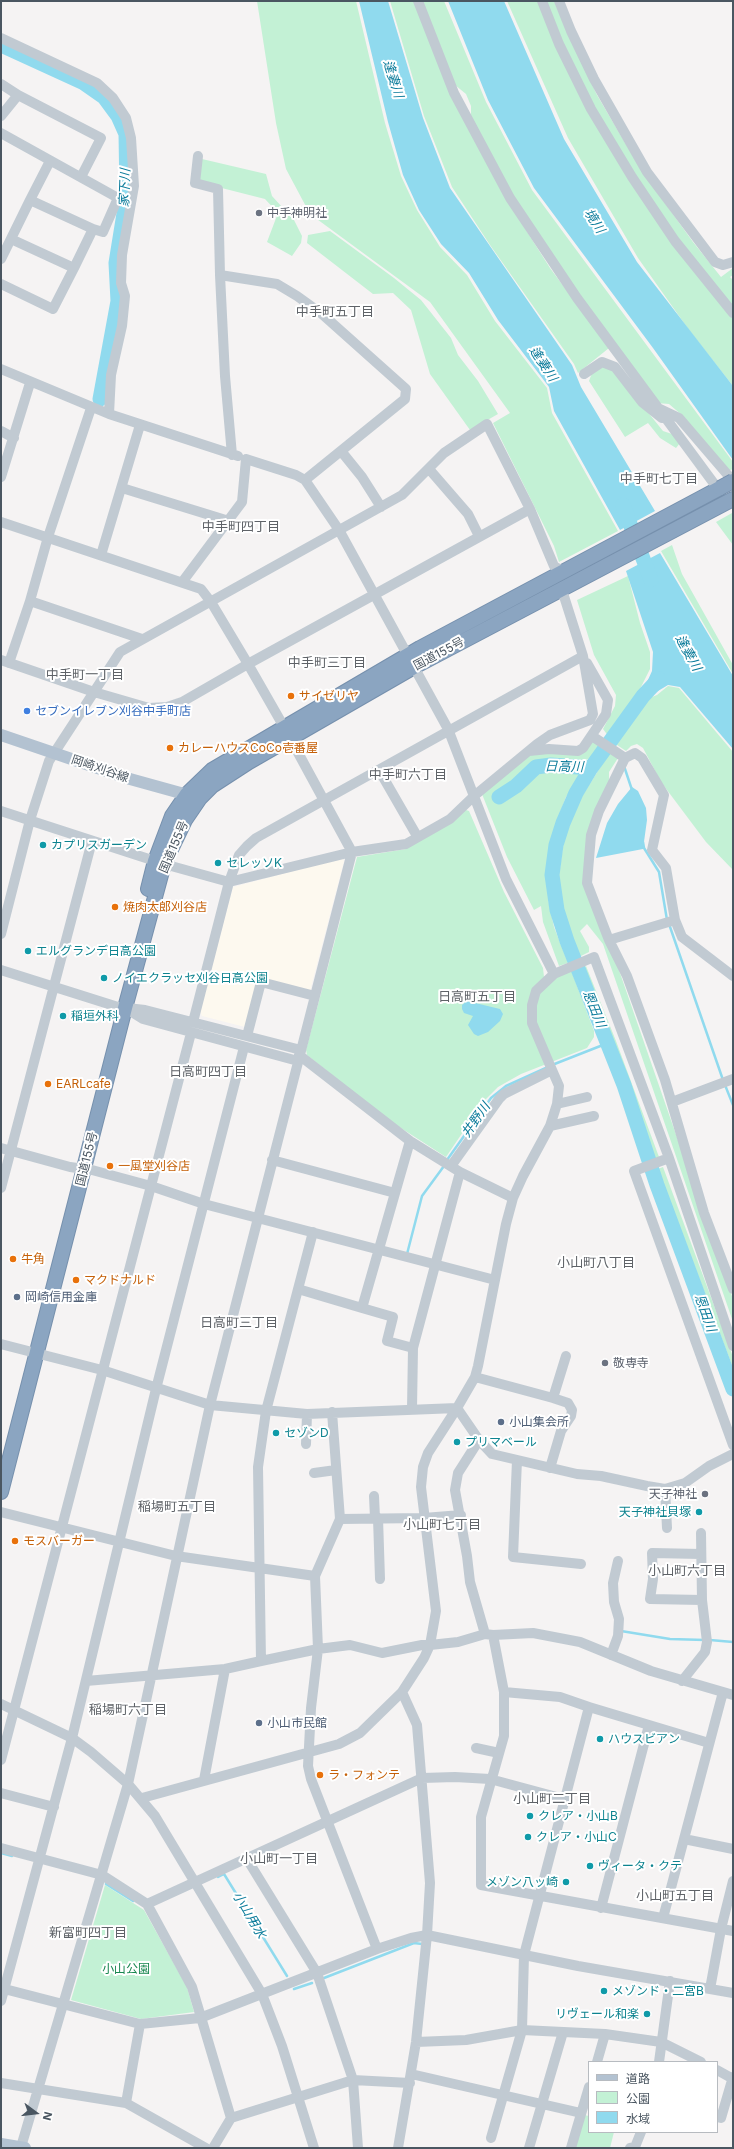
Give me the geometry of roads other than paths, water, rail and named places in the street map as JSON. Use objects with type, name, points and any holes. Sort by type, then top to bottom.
[{"type":"highway","name":"国道155号","points":[[411,662],[474,618],[564,572],[733,481]]},
{"type":"highway","name":"国道155号","points":[[1,1453],[32,1351],[172,816],[187,794],[212,770],[287,733],[411,662],[565,588],[730,503]]},
{"type":"highway","name":"国道155号","points":[[160,862],[184,820],[200,798],[212,786],[287,733]]},
{"type":"highway","name":"国道155号","points":[[1,1492],[32,1351]]},
{"type":"main road","name":"岡崎刈谷線","points":[[1,735],[130,779],[200,798]]},
{"type":"main road","points":[[1,2144],[23,2148]]},
{"type":"street","points":[[418,1],[454,93],[510,198],[578,298],[718,489]]},
{"type":"street","points":[[542,1],[559,44],[591,109],[628,170],[674,241],[733,313]]},
{"type":"street","points":[[559,1],[571,31],[594,79],[647,172],[714,262],[723,266],[733,262]]},
{"type":"street","points":[[1,38],[97,83],[113,98],[126,118],[131,138],[134,186],[122,255],[121,282],[125,296],[122,326],[111,375],[108,414]]},
{"type":"street","points":[[1,84],[18,95],[101,138],[81,177]]},
{"type":"street","points":[[1,116],[18,95]]},
{"type":"street","points":[[1,132],[118,198],[103,232],[93,229],[30,200]]},
{"type":"street","points":[[198,156],[195,183],[218,189],[220,275],[225,376],[232,454]]},
{"type":"street","points":[[1,259],[6,245],[50,161]]},
{"type":"street","points":[[1,284],[53,308],[93,229]]},
{"type":"street","points":[[6,245],[74,268]]},
{"type":"street","points":[[220,275],[277,284],[297,296],[322,314],[406,389],[405,399],[305,480]]},
{"type":"street","points":[[584,374],[602,362],[615,367],[642,402],[653,412],[667,421]]},
{"type":"street","points":[[1,369],[91,408],[296,475],[305,480],[339,530],[448,730],[506,880],[558,972]]},
{"type":"street","points":[[1,477],[30,382]]},
{"type":"street","points":[[91,408],[48,537],[30,601],[5,661],[94,692],[149,708],[166,707],[182,702],[248,664],[530,509]]},
{"type":"street","points":[[658,408],[680,418],[733,481]]},
{"type":"street","points":[[1,934],[30,820],[54,752],[120,652],[402,495],[444,453],[487,424],[530,509],[554,566],[564,572]]},
{"type":"street","points":[[101,555],[140,425]]},
{"type":"street","points":[[1,431],[14,438]]},
{"type":"street","points":[[341,451],[362,477],[381,507]]},
{"type":"street","points":[[183,581],[242,502],[246,459]]},
{"type":"street","points":[[429,469],[468,514],[479,536]]},
{"type":"street","points":[[409,487],[415,497]]},
{"type":"street","points":[[122,488],[229,521]]},
{"type":"street","points":[[1,522],[183,581],[201,589],[211,602],[248,664],[352,852],[210,1405],[176,1556],[128,1784],[37,2089],[23,2148]]},
{"type":"street","points":[[1,811],[160,862],[229,882],[352,852],[406,844],[417,836],[450,819],[474,796],[550,735],[590,720],[593,714],[583,656],[565,588]]},
{"type":"street","points":[[30,601],[142,640]]},
{"type":"street","points":[[193,1022],[229,882],[239,855],[256,838],[583,656]]},
{"type":"street","points":[[527,752],[549,749],[578,751],[584,748],[606,714],[608,700],[583,656]]},
{"type":"street","points":[[592,736],[625,758]]},
{"type":"street","points":[[733,976],[682,937],[674,920],[666,868],[652,850],[664,795],[642,758],[635,753],[625,758],[599,811],[591,836],[587,883],[609,940],[627,976],[672,1102],[704,1213],[733,1290]]},
{"type":"street","points":[[379,770],[417,836]]},
{"type":"street","points":[[1,1188],[6,1150],[54,987],[92,840]]},
{"type":"street","points":[[609,940],[674,920]]},
{"type":"street","points":[[142,1798],[339,1744],[360,1733],[402,1692],[424,1658],[430,1645],[436,1611],[421,1486],[423,1467],[428,1453],[475,1377],[513,1198],[550,1126],[557,1104],[559,1086],[532,1023],[532,1005],[536,991],[558,972],[594,956],[669,1158],[733,1346]]},
{"type":"street","points":[[1,970],[121,1007],[143,1009],[247,1036],[299,1056],[410,1141],[450,1166],[513,1198]]},
{"type":"street","points":[[247,1036],[261,982],[315,996]]},
{"type":"street","points":[[121,1007],[143,1019],[191,1033],[244,1047],[299,1056]]},
{"type":"street","points":[[1,1760],[191,1033]]},
{"type":"street","points":[[1,2001],[2,1989],[40,1858],[72,1738],[156,1389],[244,1047]]},
{"type":"street","points":[[412,1409],[413,1348],[435,1264],[450,1166],[499,1099],[551,1067]]},
{"type":"street","points":[[672,1102],[731,1080]]},
{"type":"street","points":[[557,1104],[587,1097]]},
{"type":"street","points":[[550,1126],[594,1116]]},
{"type":"street","points":[[362,1308],[410,1141]]},
{"type":"street","points":[[6,1150],[150,1186],[204,1204],[495,1280]]},
{"type":"street","points":[[669,1158],[634,1171],[733,1445]]},
{"type":"street","points":[[272,1160],[395,1193]]},
{"type":"street","points":[[261,1661],[258,1467],[266,1410],[313,1232]]},
{"type":"street","points":[[298,1289],[393,1317],[387,1341],[413,1348]]},
{"type":"street","points":[[1,1344],[102,1370],[156,1389],[210,1405],[307,1414],[457,1408]]},
{"type":"street","points":[[553,1398],[566,1356]]},
{"type":"street","points":[[475,1377],[568,1403],[572,1410],[571,1416],[561,1431],[550,1468]]},
{"type":"street","points":[[457,1408],[492,1454],[550,1468],[665,1489],[685,1483],[709,1466],[733,1454]]},
{"type":"street","points":[[332,1412],[340,1519],[315,1576],[318,1649],[308,1752],[310,1779],[377,1949]]},
{"type":"street","points":[[306,1444],[307,1414]]},
{"type":"street","points":[[480,1440],[458,1473],[455,1490],[470,1582],[489,1634],[504,1692],[504,1736],[490,1779],[481,1817],[481,1885],[733,1931]]},
{"type":"street","points":[[517,1460],[513,1557],[581,1564]]},
{"type":"street","points":[[314,1473],[336,1470]]},
{"type":"street","points":[[665,1489],[667,1528]]},
{"type":"street","points":[[374,1496],[380,1579]]},
{"type":"street","points":[[1,1512],[176,1556],[315,1576]]},
{"type":"street","points":[[340,1519],[424,1518],[460,1515]]},
{"type":"street","points":[[682,1681],[706,1652],[707,1638],[702,1600],[701,1533]]},
{"type":"street","points":[[701,1554],[652,1553],[653,1579],[650,1599],[702,1600]]},
{"type":"street","points":[[611,1655],[618,1636],[620,1619],[614,1602],[612,1583],[618,1561]]},
{"type":"street","points":[[86,1681],[224,1669],[318,1649],[350,1645],[382,1653],[422,1645],[458,1642],[489,1634],[533,1633],[580,1642],[651,1671],[733,1695]]},
{"type":"street","points":[[204,1780],[224,1669]]},
{"type":"street","points":[[398,2148],[416,2042],[427,1935],[430,1883],[418,1725],[402,1692]]},
{"type":"street","points":[[504,1692],[560,1697],[709,1742]]},
{"type":"street","points":[[663,1918],[723,1692]]},
{"type":"street","points":[[1,1704],[14,1709],[53,1731],[72,1738],[128,1784],[142,1798],[171,1842],[194,1883],[262,1994],[282,2046],[314,2148]]},
{"type":"street","points":[[491,2138],[522,2030],[524,1955],[564,1799],[590,1707]]},
{"type":"street","points":[[601,1908],[649,1725]]},
{"type":"street","points":[[476,1748],[498,1754]]},
{"type":"street","points":[[147,1904],[422,1778],[455,1777],[490,1779],[564,1799]]},
{"type":"street","points":[[1,1793],[54,1807]]},
{"type":"street","points":[[684,1839],[733,1849]]},
{"type":"street","points":[[1,1848],[102,1875],[147,1904],[192,1987],[231,2118]]},
{"type":"street","points":[[247,1859],[317,1973],[353,2080],[358,2148]]},
{"type":"street","points":[[710,1989],[721,1929],[733,1881]]},
{"type":"street","points":[[2,1989],[140,2024],[200,2018],[377,1949],[411,1938],[427,1935],[578,1966],[733,1993]]},
{"type":"street","points":[[659,2061],[670,1981]]},
{"type":"street","points":[[126,2103],[140,2024]]},
{"type":"street","points":[[416,2042],[466,2040],[522,2030],[605,2034],[661,2042],[690,2059]]},
{"type":"street","points":[[529,2148],[563,2032]]},
{"type":"street","points":[[597,2061],[605,2034]]},
{"type":"street","points":[[718,2070],[733,2078],[721,2118],[718,2117]]},
{"type":"street","points":[[213,2148],[231,2118],[353,2080],[410,2078],[504,2095],[581,2113]]},
{"type":"street","points":[[1,2083],[126,2103],[206,2148]]},
{"type":"street","points":[[570,2148],[588,2090]]},
{"type":"street","points":[[630,2148],[635,2147],[641,2133]]},
{"type":"water","points":[[359,1],[388,1],[423,118],[450,188],[572,365],[581,387],[655,511],[620,530],[554,411],[549,387],[498,320],[469,273],[441,244],[419,210],[403,175],[388,122]]},
{"type":"water","name":"境川","points":[[448,1],[504,1],[564,139],[637,262],[733,386],[733,460],[653,348],[534,188],[488,100]]},
{"type":"water","points":[[660,553],[733,676],[733,749],[680,687],[668,685],[648,697],[643,691],[652,671],[653,652],[626,571]]},
{"type":"water","points":[[632,787],[638,791],[646,808],[647,820],[643,849],[596,858],[607,823],[618,804]]},
{"type":"water","points":[[467,1001],[500,1009],[503,1014],[500,1021],[488,1032],[478,1036],[474,1034],[468,1025],[473,1016],[464,1013],[462,1009],[462,1005]]},
{"type":"waterway","name":"家下川","points":[[1,45],[84,83],[104,97],[118,116],[126,134],[127,195],[116,263],[118,301],[100,399]]},
{"type":"waterway","name":"逢妻川","points":[[623,505],[651,580]]},
{"type":"waterway","name":"恩田川","points":[[659,679],[643,696],[591,768],[576,793],[563,823],[556,845],[552,875],[557,910],[567,941],[624,1085],[657,1185],[733,1389]]},
{"type":"waterway","name":"恩田川","points":[[611,740],[614,746]]},
{"type":"waterway","name":"日高川","points":[[499,797],[516,786],[536,767],[551,765],[591,768]]},
{"type":"waterway","points":[[624,766],[632,790]]},
{"type":"waterway","points":[[643,842],[644,848],[659,872],[667,920]]},
{"type":"waterway","points":[[669,924],[723,1080]]},
{"type":"waterway","name":"井野川","points":[[552,1065],[608,1043]]},
{"type":"waterway","name":"井野川","points":[[447,1160],[491,1098],[506,1086],[548,1067]]},
{"type":"waterway","points":[[725,1085],[733,1105]]},
{"type":"waterway","name":"井野川","points":[[407,1254],[422,1196],[444,1166]]},
{"type":"waterway","points":[[621,1631],[670,1639],[705,1640]]},
{"type":"waterway","points":[[710,1640],[733,1642]]},
{"type":"waterway","name":"小山用水","points":[[1,1853],[12,1856]]},
{"type":"waterway","name":"小山用水","points":[[218,1877],[224,1874],[287,1976]]},
{"type":"waterway","name":"小山用水","points":[[106,1884],[133,1901]]},
{"type":"waterway","name":"小山用水","points":[[324,1978],[414,1943],[422,1944]]},
{"type":"waterway","name":"小山用水","points":[[294,1989],[312,1983]]},
{"type":"place","name":"中手神明社","points":[[259,213]]},
{"type":"place","name":"サイゼリヤ","points":[[291,696]]},
{"type":"place","name":"セブンイレブン刈谷中手町店","points":[[27,711]]},
{"type":"place","name":"カレーハウスCoCo壱番屋","points":[[170,748]]},
{"type":"place","name":"カプリスガーデン","points":[[43,845]]},
{"type":"place","name":"セレッソK","points":[[218,863]]},
{"type":"place","name":"焼肉太郎刈谷店","points":[[115,907]]},
{"type":"place","name":"エルグランデ日高公園","points":[[28,951]]},
{"type":"place","name":"ノイエクラッセ刈谷日高公園","points":[[104,978]]},
{"type":"place","name":"稲垣外科","points":[[63,1016]]},
{"type":"place","name":"EARLcafe","points":[[48,1084]]},
{"type":"place","name":"一風堂刈谷店","points":[[110,1166]]},
{"type":"place","name":"牛角","points":[[13,1259]]},
{"type":"place","name":"マクドナルド","points":[[76,1280]]},
{"type":"place","name":"岡崎信用金庫","points":[[17,1297]]},
{"type":"place","name":"敬専寺","points":[[605,1363]]},
{"type":"place","name":"小山集会所","points":[[501,1422]]},
{"type":"place","name":"セゾンD","points":[[276,1433]]},
{"type":"place","name":"プリマベール","points":[[457,1442]]},
{"type":"place","name":"天子神社","points":[[705,1494]]},
{"type":"place","name":"天子神社貝塚","points":[[699,1512]]},
{"type":"place","name":"モスバーガー","points":[[15,1541]]},
{"type":"place","name":"小山市民館","points":[[259,1723]]},
{"type":"place","name":"ハウスビアン","points":[[600,1739]]},
{"type":"place","name":"ラ・フォンテ","points":[[320,1775]]},
{"type":"place","name":"クレア・小山B","points":[[530,1816]]},
{"type":"place","name":"クレア・小山C","points":[[528,1837]]},
{"type":"place","name":"ヴィータ・クテ","points":[[590,1866]]},
{"type":"place","name":"メゾン八ッ崎","points":[[566,1882]]},
{"type":"place","name":"メゾンド・二宮B","points":[[604,1991]]},
{"type":"place","name":"リヴェール和楽","points":[[647,2014]]},
{"type":"district","name":"中手町五丁目","points":[[335,312]]},
{"type":"district","name":"中手町七丁目","points":[[659,479]]},
{"type":"district","name":"中手町四丁目","points":[[241,527]]},
{"type":"district","name":"中手町三丁目","points":[[327,663]]},
{"type":"district","name":"中手町一丁目","points":[[85,675]]},
{"type":"district","name":"中手町六丁目","points":[[408,775]]},
{"type":"district","name":"日高町五丁目","points":[[477,997]]},
{"type":"district","name":"日高町四丁目","points":[[208,1072]]},
{"type":"district","name":"小山町八丁目","points":[[596,1263]]},
{"type":"district","name":"日高町三丁目","points":[[239,1323]]},
{"type":"district","name":"稲場町五丁目","points":[[177,1507]]},
{"type":"district","name":"小山町七丁目","points":[[442,1525]]},
{"type":"district","name":"小山町六丁目","points":[[687,1571]]},
{"type":"district","name":"稲場町六丁目","points":[[128,1710]]},
{"type":"district","name":"小山町二丁目","points":[[552,1799]]},
{"type":"district","name":"小山町一丁目","points":[[279,1859]]},
{"type":"district","name":"小山町五丁目","points":[[675,1896]]},
{"type":"district","name":"新富町四丁目","points":[[88,1933]]},
{"type":"park label","name":"小山公園","points":[[126,1969]]}]
